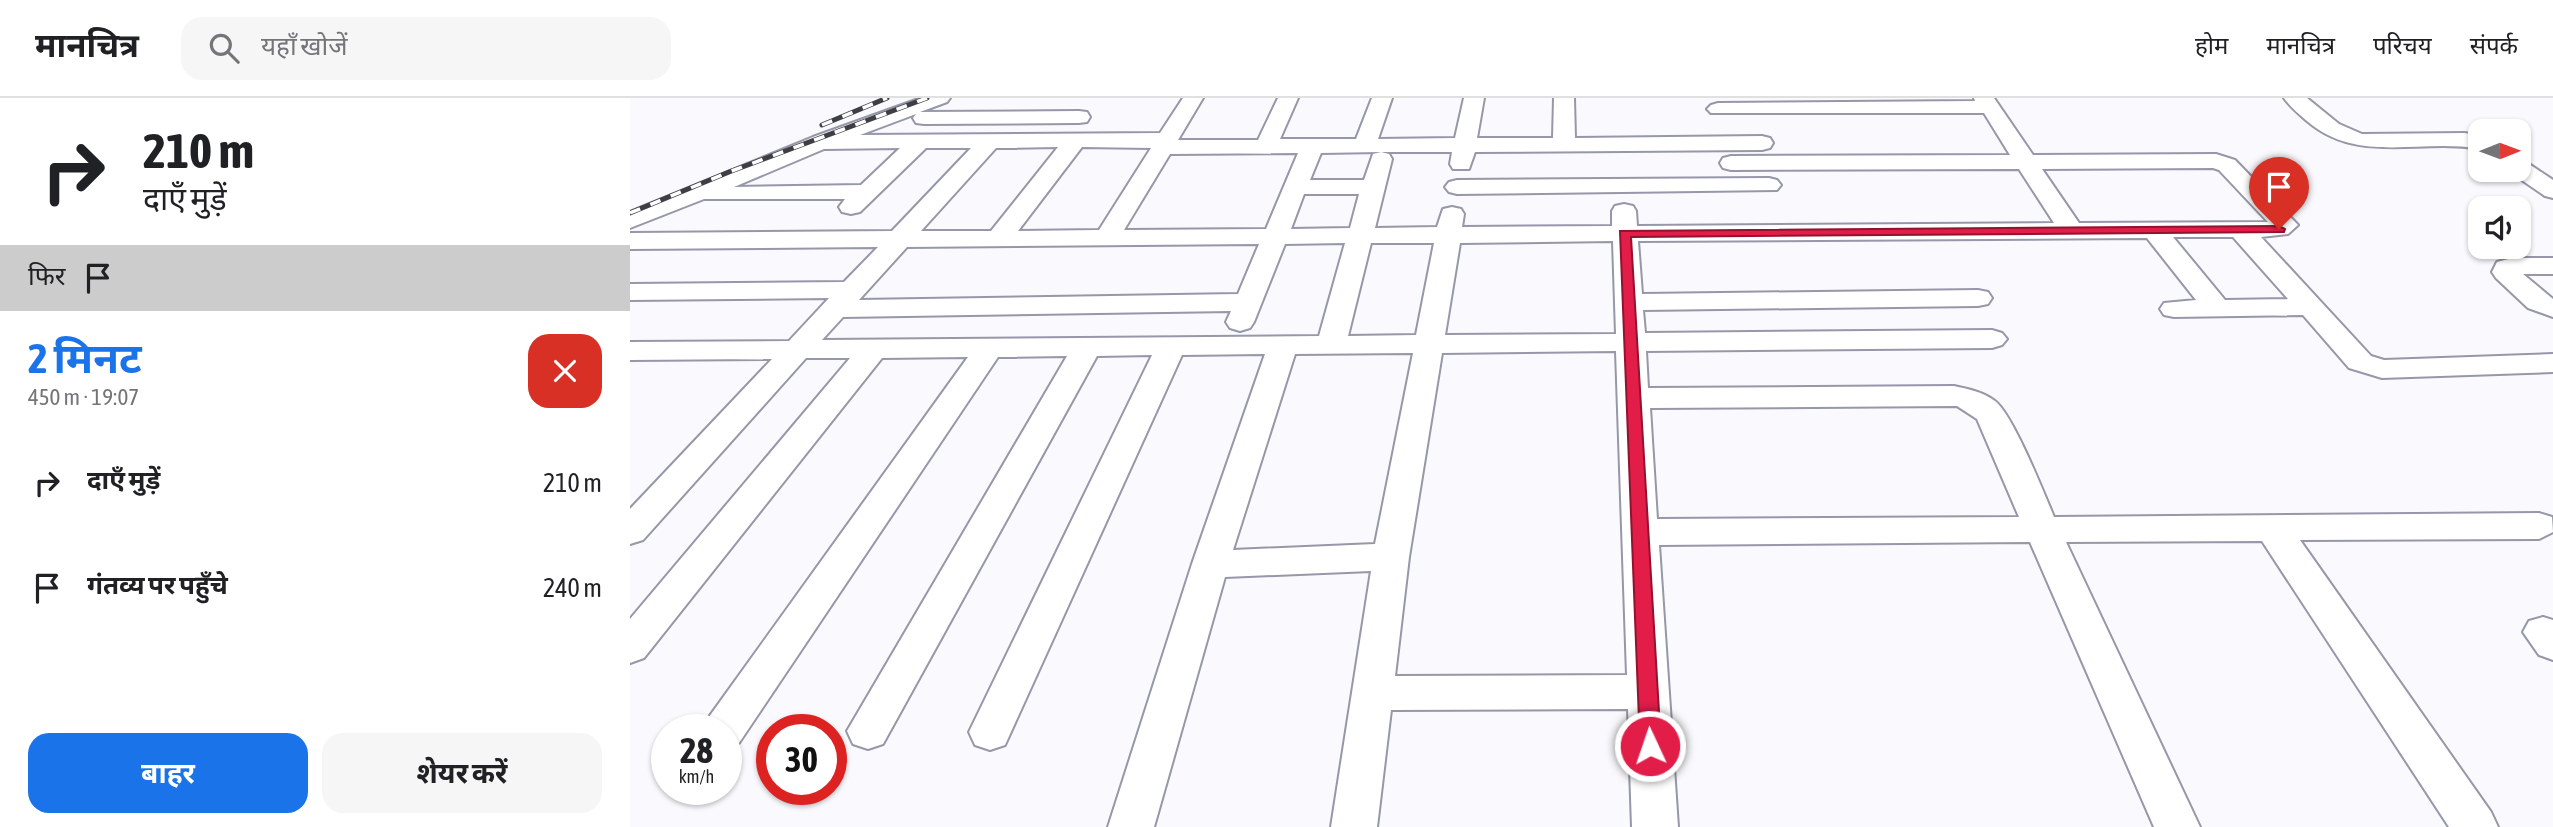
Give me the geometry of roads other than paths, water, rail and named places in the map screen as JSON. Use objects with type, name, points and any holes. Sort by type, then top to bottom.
[{"type":"street","points":[[630,221],[821,142],[940,98]]},
{"type":"street","points":[[1107,237],[1193,98]]},
{"type":"street","points":[[1266,146],[1288,98]]},
{"type":"street","points":[[1331,344],[1373,187],[1373,152],[1382,98]]},
{"type":"street","points":[[1354,827],[1391,557],[1447,234],[1474,98]]},
{"type":"street","points":[[1539,197],[1564,98]]},
{"type":"street","points":[[2294,98],[2336,132],[2354,139],[2468,140]]},
{"type":"street","points":[[1731,164],[1717,104],[1987,102],[2039,184],[2073,231]]},
{"type":"street","points":[[882,119],[1077,129],[1165,144],[1312,146],[1373,152],[1465,145],[1619,144],[1731,164],[2039,184],[2244,184]]},
{"type":"street","points":[[821,142],[990,141],[1077,129]]},
{"type":"street","points":[[999,238],[1077,129]]},
{"type":"street","points":[[630,531],[990,141]]},
{"type":"street","points":[[1457,187],[1539,197],[1623,186],[1731,164],[2012,141]]},
{"type":"street","points":[[817,240],[920,142]]},
{"type":"street","points":[[1619,144],[1655,827]]},
{"type":"street","points":[[1230,345],[1277,237],[1312,146]]},
{"type":"street","points":[[630,241],[2073,231],[2279,229],[2285,225],[2227,165],[2216,161],[1731,164]]},
{"type":"street","points":[[870,164],[896,164]]},
{"type":"street","points":[[765,165],[830,165]]},
{"type":"street","points":[[2531,176],[2553,191]]},
{"type":"street","points":[[1296,187],[1373,187]]},
{"type":"street","points":[[695,194],[867,192]]},
{"type":"street","points":[[2240,229],[2360,362],[2373,368],[2553,363]]},
{"type":"street","points":[[2154,230],[2217,308]]},
{"type":"street","points":[[630,290],[687,241]]},
{"type":"street","points":[[2553,266],[2505,268],[2505,272],[2521,287],[2553,309]]},
{"type":"street","points":[[630,290],[845,299],[1249,302]]},
{"type":"street","points":[[1628,302],[1978,298]]},
{"type":"street","points":[[2174,309],[2308,307]]},
{"type":"street","points":[[630,351],[1992,339]]},
{"type":"street","points":[[1131,827],[1210,564],[1283,345]]},
{"type":"street","points":[[990,732],[1171,346]]},
{"type":"street","points":[[868,731],[1087,347]]},
{"type":"street","points":[[735,714],[989,348]]},
{"type":"street","points":[[630,647],[873,349]]},
{"type":"street","points":[[1632,398],[1954,396],[1972,399],[1983,405],[1991,415],[2044,530],[2177,827]]},
{"type":"street","points":[[1639,532],[2539,526]]},
{"type":"street","points":[[2272,528],[2475,827]]},
{"type":"street","points":[[1210,564],[1391,557]]},
{"type":"street","points":[[1373,693],[1647,692]]},
{"type":"railway","points":[[822,125],[887,98]]},
{"type":"railway","points":[[630,213],[729,172],[927,98]]}]
